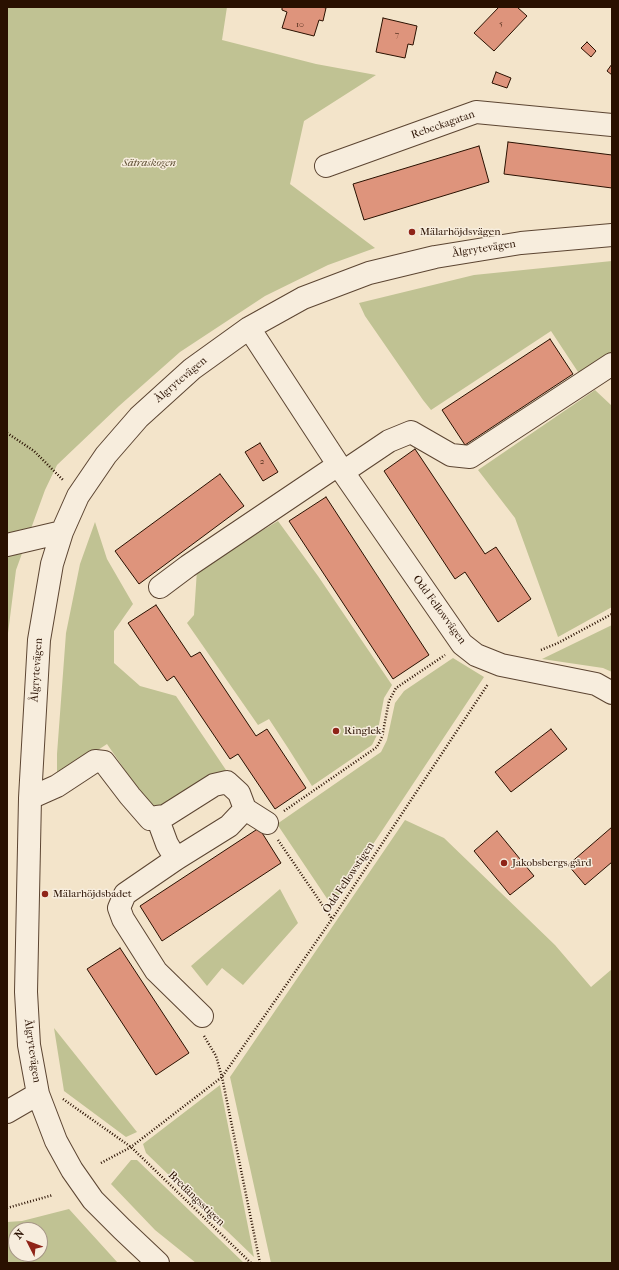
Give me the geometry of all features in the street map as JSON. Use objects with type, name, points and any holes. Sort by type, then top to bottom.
[{"type":"street","name":"Rebeckagatan","points":[[326,166],[476,112],[612,125]]},
{"type":"street","name":"Ålgrytevägen","points":[[158,1263],[93,1200],[72,1170],[56,1141],[38,1094],[29,1045],[26,992],[30,798],[39,640],[52,564],[62,532],[78,496],[106,455],[139,417],[192,370],[249,328],[303,298],[369,273],[435,257],[521,244],[612,235]]},
{"type":"street","name":"Odd Fellowvägen","points":[[249,328],[341,468],[462,644],[476,655],[501,665],[596,684],[612,693]]},
{"type":"street","points":[[160,587],[188,566],[341,468],[388,440],[411,432],[451,455],[470,457],[612,364]]},
{"type":"street","points":[[7,545],[62,532]]},
{"type":"street","points":[[30,798],[57,786],[94,761],[104,762],[130,796],[150,818],[165,816],[214,785],[227,782],[239,793],[245,809],[267,823]]},
{"type":"street","points":[[202,1016],[156,971],[123,919],[120,908],[125,894],[176,859],[229,826],[245,809]]},
{"type":"street","points":[[157,817],[167,844],[176,859]]},
{"type":"street","points":[[7,1112],[38,1094]]},
{"type":"path","points":[[7,433],[34,451],[64,481],[68,476]]},
{"type":"path","points":[[537,652],[558,644],[612,614]]},
{"type":"path","points":[[332,919],[267,823],[377,747],[382,737],[389,701],[396,688],[462,644]]},
{"type":"path","name":"Odd Fellowstigen","points":[[101,1163],[131,1147],[222,1077],[332,919],[501,665]]},
{"type":"path","points":[[202,1016],[195,1023],[216,1056],[222,1077],[260,1263]]},
{"type":"path","name":"Bredängsstigen","points":[[38,1094],[55,1093],[131,1147],[251,1263]]},
{"type":"path","points":[[7,1208],[52,1195]]},
{"type":"green space","name":"Sätraskogen","points":[[7,7],[227,7],[222,40],[316,64],[376,75],[304,121],[290,184],[375,248],[328,265],[265,296],[180,352],[119,406],[57,465],[45,490],[16,570],[7,641]]},
{"type":"green space","points":[[612,261],[612,359],[582,378],[551,331],[431,410],[365,316],[359,303],[474,275]]},
{"type":"green space","points":[[595,390],[612,406],[612,607],[558,637],[515,518],[478,470]]},
{"type":"green space","points":[[278,521],[318,576],[392,685],[384,698],[377,735],[372,745],[312,786],[269,719],[258,725],[187,623],[194,615],[197,570]]},
{"type":"green space","points":[[95,522],[107,559],[133,604],[114,631],[114,663],[140,686],[176,696],[226,770],[157,817],[107,744],[57,777],[57,754],[66,633],[80,564]]},
{"type":"green space","points":[[612,625],[612,672],[603,668],[542,659]]},
{"type":"green space","points":[[453,658],[484,677],[332,906],[277,824],[381,752],[387,740],[395,703],[404,691]]},
{"type":"green space","points":[[405,820],[444,838],[555,945],[591,987],[612,969],[612,1263],[271,1263],[230,1077]]},
{"type":"green space","points":[[280,889],[298,923],[243,985],[222,968],[207,986],[191,966]]},
{"type":"green space","points":[[54,1028],[137,1132],[126,1137],[64,1091]]},
{"type":"green space","points":[[220,1085],[254,1257],[146,1153],[143,1144]]},
{"type":"green space","points":[[131,1160],[137,1160],[244,1263],[196,1263],[155,1230],[111,1184]]},
{"type":"green space","points":[[69,1209],[118,1263],[7,1263],[7,1222],[22,1221]]},
{"type":"building","points":[[282,7],[326,8],[323,21],[319,20],[314,36],[282,28],[287,12],[282,10]]},
{"type":"building","points":[[499,7],[517,7],[527,16],[494,51],[474,33]]},
{"type":"building","points":[[383,18],[417,26],[413,45],[408,44],[405,58],[376,52]]},
{"type":"building","points":[[587,42],[596,51],[591,57],[581,48]]},
{"type":"building","points":[[612,64],[612,75],[607,71]]},
{"type":"building","points":[[496,72],[511,78],[507,88],[492,83]]},
{"type":"building","points":[[508,142],[612,155],[612,188],[504,174]]},
{"type":"building","points":[[479,146],[489,182],[364,220],[353,184]]},
{"type":"building","points":[[550,339],[573,374],[465,445],[442,410]]},
{"type":"building","points":[[260,443],[278,472],[263,481],[245,452]]},
{"type":"building","points":[[415,449],[485,554],[496,547],[531,599],[498,622],[465,572],[455,579],[384,471]]},
{"type":"building","points":[[220,474],[244,506],[139,584],[115,551]]},
{"type":"building","points":[[326,497],[429,655],[393,679],[289,521]]},
{"type":"building","points":[[156,605],[191,657],[200,652],[256,736],[267,729],[306,788],[275,809],[238,754],[230,759],[174,676],[167,681],[128,623]]},
{"type":"building","points":[[551,729],[567,749],[511,792],[495,772]]},
{"type":"building","points":[[612,827],[612,862],[585,885],[568,865]]},
{"type":"building","points":[[259,828],[281,863],[162,941],[140,906]]},
{"type":"building","name":"Jakobsbergs gård","points":[[497,831],[534,876],[510,895],[474,851]]},
{"type":"building","points":[[120,948],[189,1053],[156,1075],[87,969]]},
{"type":"place","name":"Mälarhöjdsvägen","points":[[412,232]]},
{"type":"place","name":"Ringlek","points":[[336,731]]},
{"type":"place","name":"Jakobsbergs gård","points":[[504,863]]},
{"type":"place","name":"Mälarhöjdsbadet","points":[[45,894]]}]
